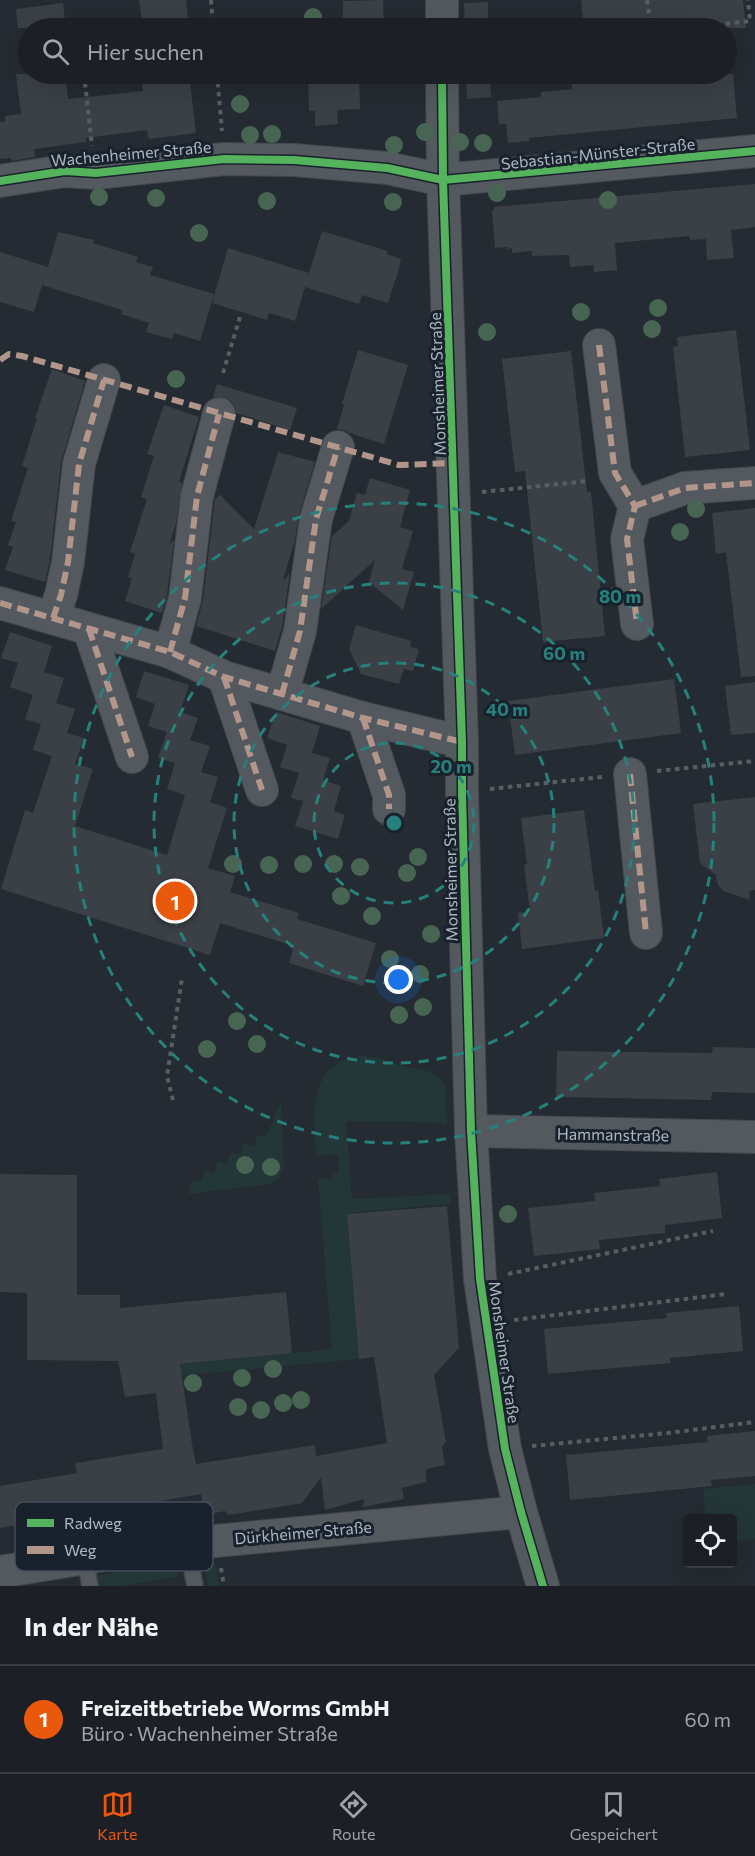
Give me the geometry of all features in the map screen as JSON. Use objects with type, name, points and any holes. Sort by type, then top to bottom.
[{"type":"street","points":[[442,0],[442,18]]},
{"type":"street","name":"Monsheimer Straße","points":[[442,84],[471,1131],[480,1279],[505,1449],[543,1586]]},
{"type":"street","name":"Sebastian-Münster-Straße","points":[[443,180],[755,151]]},
{"type":"street","name":"Wachenheimer Straße","points":[[0,181],[66,171],[96,173],[224,159],[294,160],[387,168],[443,180]]},
{"type":"street","points":[[599,345],[615,473],[635,506],[627,539],[637,624]]},
{"type":"street","points":[[53,618],[68,562],[79,465],[104,380]]},
{"type":"street","points":[[170,652],[185,598],[197,496],[219,414]]},
{"type":"street","points":[[282,694],[300,631],[316,519],[338,447]]},
{"type":"street","points":[[635,506],[685,489],[755,483]]},
{"type":"street","points":[[0,603],[170,652],[224,677],[363,718],[462,742]]},
{"type":"street","points":[[89,629],[132,757]]},
{"type":"street","points":[[224,677],[262,790]]},
{"type":"street","points":[[363,718],[389,795],[389,809]]},
{"type":"street","points":[[630,774],[646,933]]},
{"type":"street","name":"Hammanstraße","points":[[471,1131],[755,1137]]},
{"type":"street","name":"Dürkheimer Straße","points":[[213,1541],[521,1512]]},
{"type":"street","name":"Dürkheimer Straße","points":[[0,1572],[88,1571]]},
{"type":"lane","points":[[193,1571],[195,1586]]},
{"type":"path","points":[[210,0],[212,18]]},
{"type":"path","points":[[647,0],[650,18]]},
{"type":"path","points":[[737,23],[750,21],[748,0]]},
{"type":"path","points":[[223,373],[240,317]]},
{"type":"path","points":[[454,494],[591,481]]},
{"type":"path","points":[[172,1100],[166,1076],[182,978]]},
{"type":"path","points":[[480,1279],[713,1231]]},
{"type":"shaded area","points":[[363,1056],[428,1071],[445,1083],[447,1124],[346,1121],[352,1199],[450,1194],[450,1204],[347,1213],[359,1359],[155,1378],[153,1367],[332,1349],[318,1179],[331,1178],[331,1173],[339,1172],[338,1154],[316,1156],[315,1107],[317,1092],[331,1068],[345,1060]]},
{"type":"shaded area","points":[[281,1102],[284,1164],[282,1172],[273,1183],[188,1194],[192,1180],[201,1182],[205,1170],[214,1173],[218,1161],[227,1164],[230,1153],[240,1155],[243,1143],[254,1146],[257,1135],[266,1137]]},
{"type":"shaded area","points":[[755,1484],[755,1539],[737,1541],[737,1514],[706,1514],[703,1489]]},
{"type":"shaded area","points":[[213,1562],[215,1562],[219,1586],[208,1586],[205,1571],[213,1571]]},
{"type":"shaded area","points":[[126,1571],[178,1571],[179,1576],[124,1586],[96,1586],[94,1576]]},
{"type":"building","points":[[139,0],[186,0],[188,18],[142,18]]},
{"type":"building","points":[[383,0],[384,18],[343,18],[343,1]]},
{"type":"building","points":[[581,0],[743,0],[746,28],[737,28],[737,18],[583,18]]},
{"type":"building","points":[[488,2],[488,18],[465,18],[464,3]]},
{"type":"building","points":[[63,3],[65,18],[18,18],[18,28],[16,9]]},
{"type":"building","points":[[16,74],[18,74],[18,84],[66,84],[68,99],[143,91],[142,84],[190,84],[196,133],[149,139],[147,130],[86,138],[86,142],[34,149],[35,157],[11,161],[11,158],[0,159],[0,122],[5,122],[5,116],[21,114]]},
{"type":"building","points":[[308,84],[359,84],[360,109],[337,110],[338,124],[315,126],[315,111],[309,111]]},
{"type":"building","points":[[466,84],[490,84],[491,97],[467,99]]},
{"type":"building","points":[[572,84],[734,84],[737,118],[529,138],[529,141],[508,143],[506,124],[499,124],[497,101],[541,97],[541,92],[572,89]]},
{"type":"building","points":[[755,184],[755,227],[731,230],[734,258],[707,260],[706,239],[690,240],[689,236],[615,243],[617,270],[594,272],[594,265],[570,267],[569,255],[532,256],[532,251],[512,253],[512,248],[495,248],[492,210],[494,207]]},
{"type":"building","points":[[322,231],[388,251],[387,254],[401,259],[388,303],[362,295],[359,304],[305,287],[295,321],[269,313],[267,320],[212,303],[228,248],[309,273]]},
{"type":"building","points":[[58,232],[94,240],[93,243],[138,257],[136,262],[153,267],[150,275],[214,294],[200,341],[174,333],[172,339],[146,332],[149,323],[121,314],[122,310],[42,285],[34,312],[0,302],[0,252],[48,267]]},
{"type":"building","points":[[736,330],[750,450],[685,457],[673,347],[678,346],[677,337]]},
{"type":"building","points":[[358,350],[408,365],[384,444],[337,429]]},
{"type":"building","points":[[571,351],[587,492],[591,492],[605,636],[543,642],[525,471],[515,472],[502,359]]},
{"type":"building","points":[[52,369],[85,381],[61,462],[50,559],[45,582],[5,570],[13,547],[8,545],[16,522],[11,521],[28,468],[22,466]]},
{"type":"building","points":[[217,384],[297,408],[290,430],[236,413],[231,401],[223,397],[213,397]]},
{"type":"building","points":[[164,405],[199,417],[179,482],[182,483],[176,523],[169,545],[174,540],[167,595],[162,613],[125,601],[132,578],[128,577],[135,554],[130,552],[147,499],[141,497],[154,456],[147,454]]},
{"type":"building","points":[[278,452],[315,462],[299,514],[295,540],[283,580],[290,573],[282,627],[275,651],[196,626],[203,600],[215,499],[220,495],[254,529]]},
{"type":"building","points":[[370,478],[410,490],[400,527],[413,531],[402,569],[414,572],[403,610],[369,582],[375,560],[321,609],[332,536],[349,521],[357,493],[365,495]]},
{"type":"building","points":[[755,508],[755,676],[741,677],[726,552],[716,554],[712,513]]},
{"type":"building","points":[[356,625],[411,641],[410,647],[419,649],[413,671],[404,669],[399,684],[361,674],[349,649]]},
{"type":"building","points":[[10,632],[52,646],[44,672],[64,678],[56,703],[75,709],[67,733],[84,738],[75,764],[93,769],[75,826],[167,855],[185,795],[167,789],[175,763],[158,758],[167,732],[148,726],[155,704],[136,697],[144,671],[189,685],[180,712],[198,718],[190,740],[210,746],[201,772],[218,777],[210,802],[227,808],[208,868],[235,876],[230,892],[299,913],[297,919],[376,943],[363,986],[289,963],[294,946],[220,923],[210,955],[1,889],[25,810],[33,813],[52,756],[33,750],[41,724],[25,719],[33,695],[10,687],[18,663],[1,658]]},
{"type":"building","points":[[674,679],[681,733],[515,755],[508,701]]},
{"type":"building","points":[[755,682],[755,733],[731,735],[725,686]]},
{"type":"building","points":[[276,712],[320,726],[312,753],[330,758],[323,780],[341,786],[334,811],[345,815],[338,839],[295,826],[303,801],[291,798],[299,773],[280,767],[287,745],[267,738]]},
{"type":"building","points":[[755,797],[755,890],[749,891],[750,900],[723,891],[718,885],[716,875],[700,863],[693,804]]},
{"type":"building","points":[[584,810],[604,938],[522,949],[518,913],[530,911],[521,818]]},
{"type":"building","points":[[713,1047],[755,1048],[755,1093],[712,1092],[711,1100],[556,1097],[557,1051],[712,1053]]},
{"type":"building","points":[[717,1172],[722,1218],[665,1225],[665,1233],[599,1240],[600,1249],[534,1256],[528,1208],[595,1201],[594,1193],[660,1186],[659,1179]]},
{"type":"building","points":[[0,1174],[77,1175],[77,1295],[120,1295],[120,1308],[286,1292],[292,1353],[180,1364],[196,1464],[315,1445],[316,1456],[387,1443],[374,1357],[359,1359],[347,1214],[447,1206],[459,1348],[434,1375],[446,1442],[442,1447],[445,1465],[426,1469],[426,1482],[402,1488],[404,1499],[363,1507],[364,1499],[325,1510],[321,1477],[302,1503],[229,1515],[225,1511],[213,1513],[213,1502],[203,1502],[201,1494],[154,1502],[15,1502],[15,1525],[0,1528],[0,1486],[77,1473],[75,1463],[163,1449],[156,1393],[125,1397],[118,1361],[27,1360],[27,1293],[0,1292]]},
{"type":"building","points":[[739,1306],[743,1351],[670,1358],[671,1363],[548,1374],[544,1329],[667,1318],[666,1313]]},
{"type":"building","points":[[755,1431],[755,1476],[711,1480],[712,1486],[570,1500],[566,1455],[708,1442],[707,1436]]},
{"type":"marked path","points":[[599,345],[615,473],[635,506],[627,539],[637,624]]},
{"type":"marked path","points":[[0,360],[9,354],[22,356],[399,465],[453,463]]},
{"type":"marked path","points":[[53,618],[68,562],[79,464],[104,380]]},
{"type":"marked path","points":[[170,652],[185,598],[197,496],[219,414]]},
{"type":"marked path","points":[[282,694],[300,631],[316,519],[338,447]]},
{"type":"marked path","points":[[635,506],[685,488],[755,483]]},
{"type":"marked path","points":[[0,603],[170,652],[224,677],[363,718],[462,742]]},
{"type":"marked path","points":[[89,629],[132,757]]},
{"type":"marked path","points":[[224,677],[262,790]]},
{"type":"marked path","points":[[363,718],[389,795],[389,809]]},
{"type":"marked path","points":[[630,774],[646,933]]},
{"type":"cycle path","points":[[442,84],[471,1131],[480,1279],[505,1449],[543,1586]]},
{"type":"cycle path","points":[[0,181],[65,171],[96,173],[224,159],[294,160],[387,168],[443,180],[755,151]]},
{"type":"place","name":"Freizeitbetriebe Worms GmbH","points":[[175,901]]}]
